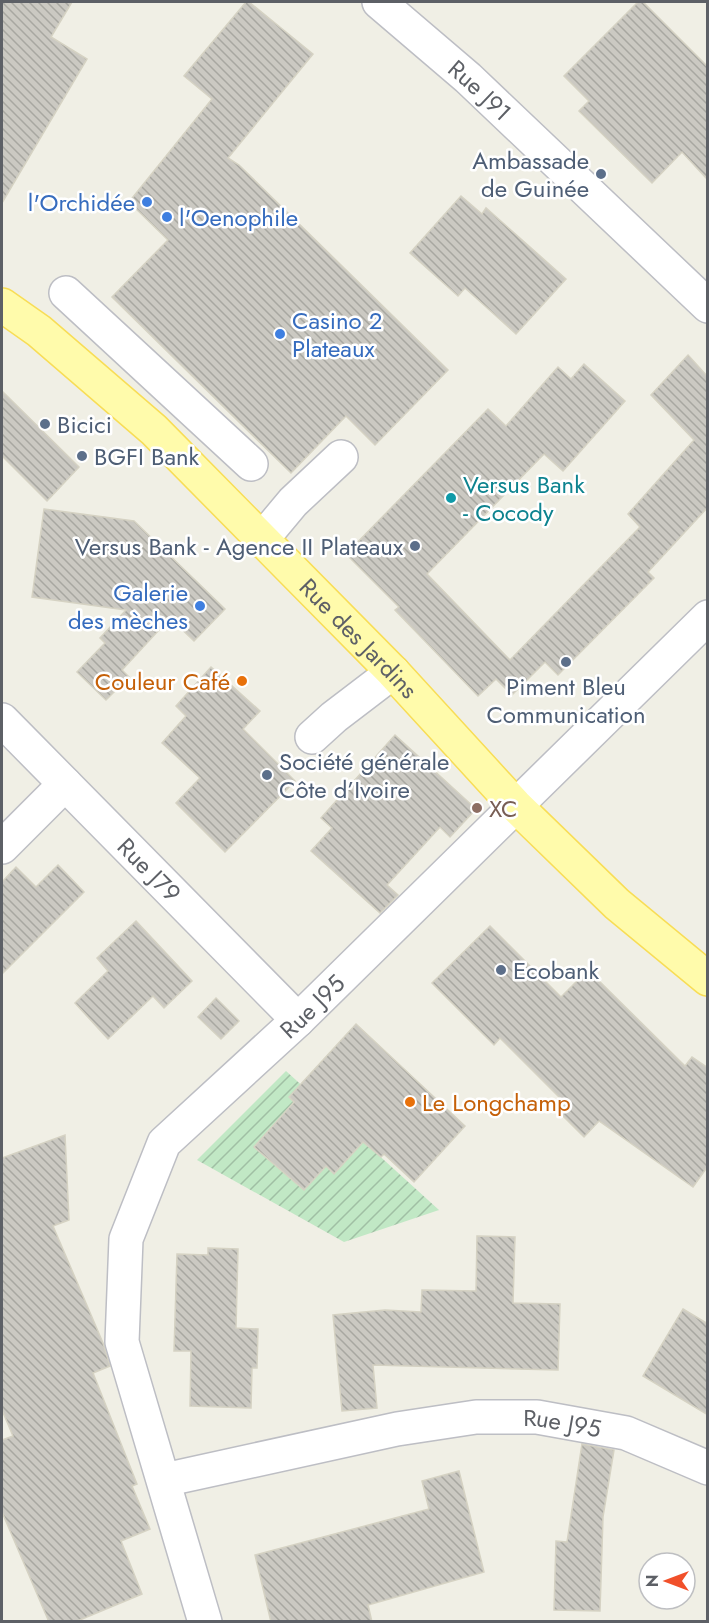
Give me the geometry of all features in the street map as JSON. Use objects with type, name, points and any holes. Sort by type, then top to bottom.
[{"type":"main road","name":"Rue des Jardins","points":[[2,305],[39,331],[154,430],[393,672],[515,805],[617,904],[708,980]]},
{"type":"street","name":"Rue J91","points":[[379,2],[468,78],[708,306]]},
{"type":"street","points":[[66,293],[251,464]]},
{"type":"street","points":[[263,538],[293,502],[341,457]]},
{"type":"street","name":"Rue J95","points":[[205,1622],[122,1342],[126,1239],[164,1143],[298,1020],[708,617]]},
{"type":"street","points":[[312,737],[334,717],[393,672]]},
{"type":"street","name":"Rue J79","points":[[2,720],[298,1020]]},
{"type":"street","points":[[2,847],[65,784]]},
{"type":"street","name":"Rue J95","points":[[164,1480],[397,1429],[476,1417],[537,1417],[626,1433],[708,1468]]},
{"type":"green space","points":[[286,1071],[439,1210],[344,1242],[197,1160]]},
{"type":"building","points":[[2,2],[72,2],[51,37],[87,59],[2,203]]},
{"type":"building","name":"Casino 2 Plateaux","points":[[246,2],[249,2],[313,54],[228,158],[239,165],[448,370],[375,445],[346,416],[291,473],[112,297],[168,240],[129,202],[212,99],[184,76]]},
{"type":"building","points":[[638,2],[643,2],[708,67],[708,180],[682,152],[652,183],[579,111],[589,101],[564,76]]},
{"type":"building","points":[[461,196],[482,214],[486,208],[566,279],[516,334],[465,288],[458,296],[410,253]]},
{"type":"building","points":[[688,355],[708,377],[708,507],[648,572],[654,578],[558,675],[545,662],[512,695],[496,679],[478,696],[395,610],[399,607],[346,554],[488,409],[506,426],[558,367],[571,379],[584,364],[625,401],[563,471],[544,454],[427,574],[510,660],[640,527],[628,514],[694,440],[651,395]]},
{"type":"building","points":[[2,391],[79,467],[47,501],[2,456]]},
{"type":"building","points":[[44,509],[134,521],[225,609],[194,641],[170,618],[122,670],[129,677],[106,700],[77,672],[105,643],[100,638],[126,610],[32,597]]},
{"type":"building","points":[[211,667],[260,711],[243,729],[295,781],[225,852],[176,803],[200,778],[162,743],[186,716],[176,706]]},
{"type":"building","points":[[395,735],[476,809],[450,837],[440,827],[387,885],[398,895],[380,913],[311,851],[332,828],[321,818]]},
{"type":"building","points":[[58,865],[84,892],[2,974],[2,882],[16,867],[36,887]]},
{"type":"building","points":[[136,921],[192,981],[164,1008],[153,996],[108,1039],[75,1003],[108,971],[97,958]]},
{"type":"building","points":[[490,926],[561,997],[588,970],[685,1066],[692,1057],[708,1068],[708,1166],[693,1187],[599,1121],[584,1137],[558,1111],[566,1104],[500,1038],[494,1045],[432,983]]},
{"type":"building","points":[[216,998],[239,1021],[221,1039],[198,1017]]},
{"type":"building","points":[[356,1024],[465,1126],[414,1182],[384,1154],[381,1157],[363,1142],[334,1174],[326,1166],[304,1190],[254,1147],[294,1102],[289,1097]]},
{"type":"building","points":[[65,1135],[69,1220],[53,1226],[103,1343],[110,1366],[93,1373],[137,1484],[132,1486],[150,1529],[121,1541],[142,1594],[75,1622],[49,1622],[2,1512],[2,1440],[13,1436],[2,1410],[2,1158]]},
{"type":"building","points":[[477,1236],[515,1237],[513,1303],[560,1304],[558,1370],[373,1365],[377,1408],[342,1411],[333,1315],[385,1310],[421,1312],[422,1290],[476,1291]]},
{"type":"building","points":[[208,1248],[238,1249],[236,1328],[258,1329],[257,1368],[252,1368],[251,1408],[190,1406],[191,1351],[174,1351],[177,1254],[208,1255]]},
{"type":"building","points":[[683,1309],[708,1324],[708,1415],[643,1376]]},
{"type":"building","points":[[582,1444],[614,1450],[603,1517],[600,1611],[554,1610],[556,1541],[567,1542]]},
{"type":"building","points":[[459,1471],[484,1572],[368,1605],[372,1622],[271,1622],[255,1555],[429,1509],[422,1481]]},
{"type":"place","name":"Ambassade de Guinée","points":[[601,174]]},
{"type":"place","name":"l'Orchidée","points":[[147,202]]},
{"type":"place","name":"l'Oenophile","points":[[167,217]]},
{"type":"place","name":"Casino 2 Plateaux","points":[[280,334]]},
{"type":"place","name":"Bicici","points":[[45,424]]},
{"type":"place","name":"BGFI Bank","points":[[82,456]]},
{"type":"place","name":"Versus Bank - Cocody","points":[[451,498]]},
{"type":"place","name":"Versus Bank - Agence II Plateaux","points":[[415,546]]},
{"type":"place","name":"Galerie des mèches","points":[[200,606]]},
{"type":"place","name":"Piment Bleu Communication","points":[[566,662]]},
{"type":"place","name":"Couleur Café","points":[[242,681]]},
{"type":"place","name":"Société générale Côte d’Ivoire","points":[[267,775]]},
{"type":"place","name":"XC","points":[[477,808]]},
{"type":"place","name":"Ecobank","points":[[501,970]]},
{"type":"place","name":"Le Longchamp","points":[[410,1102]]}]
